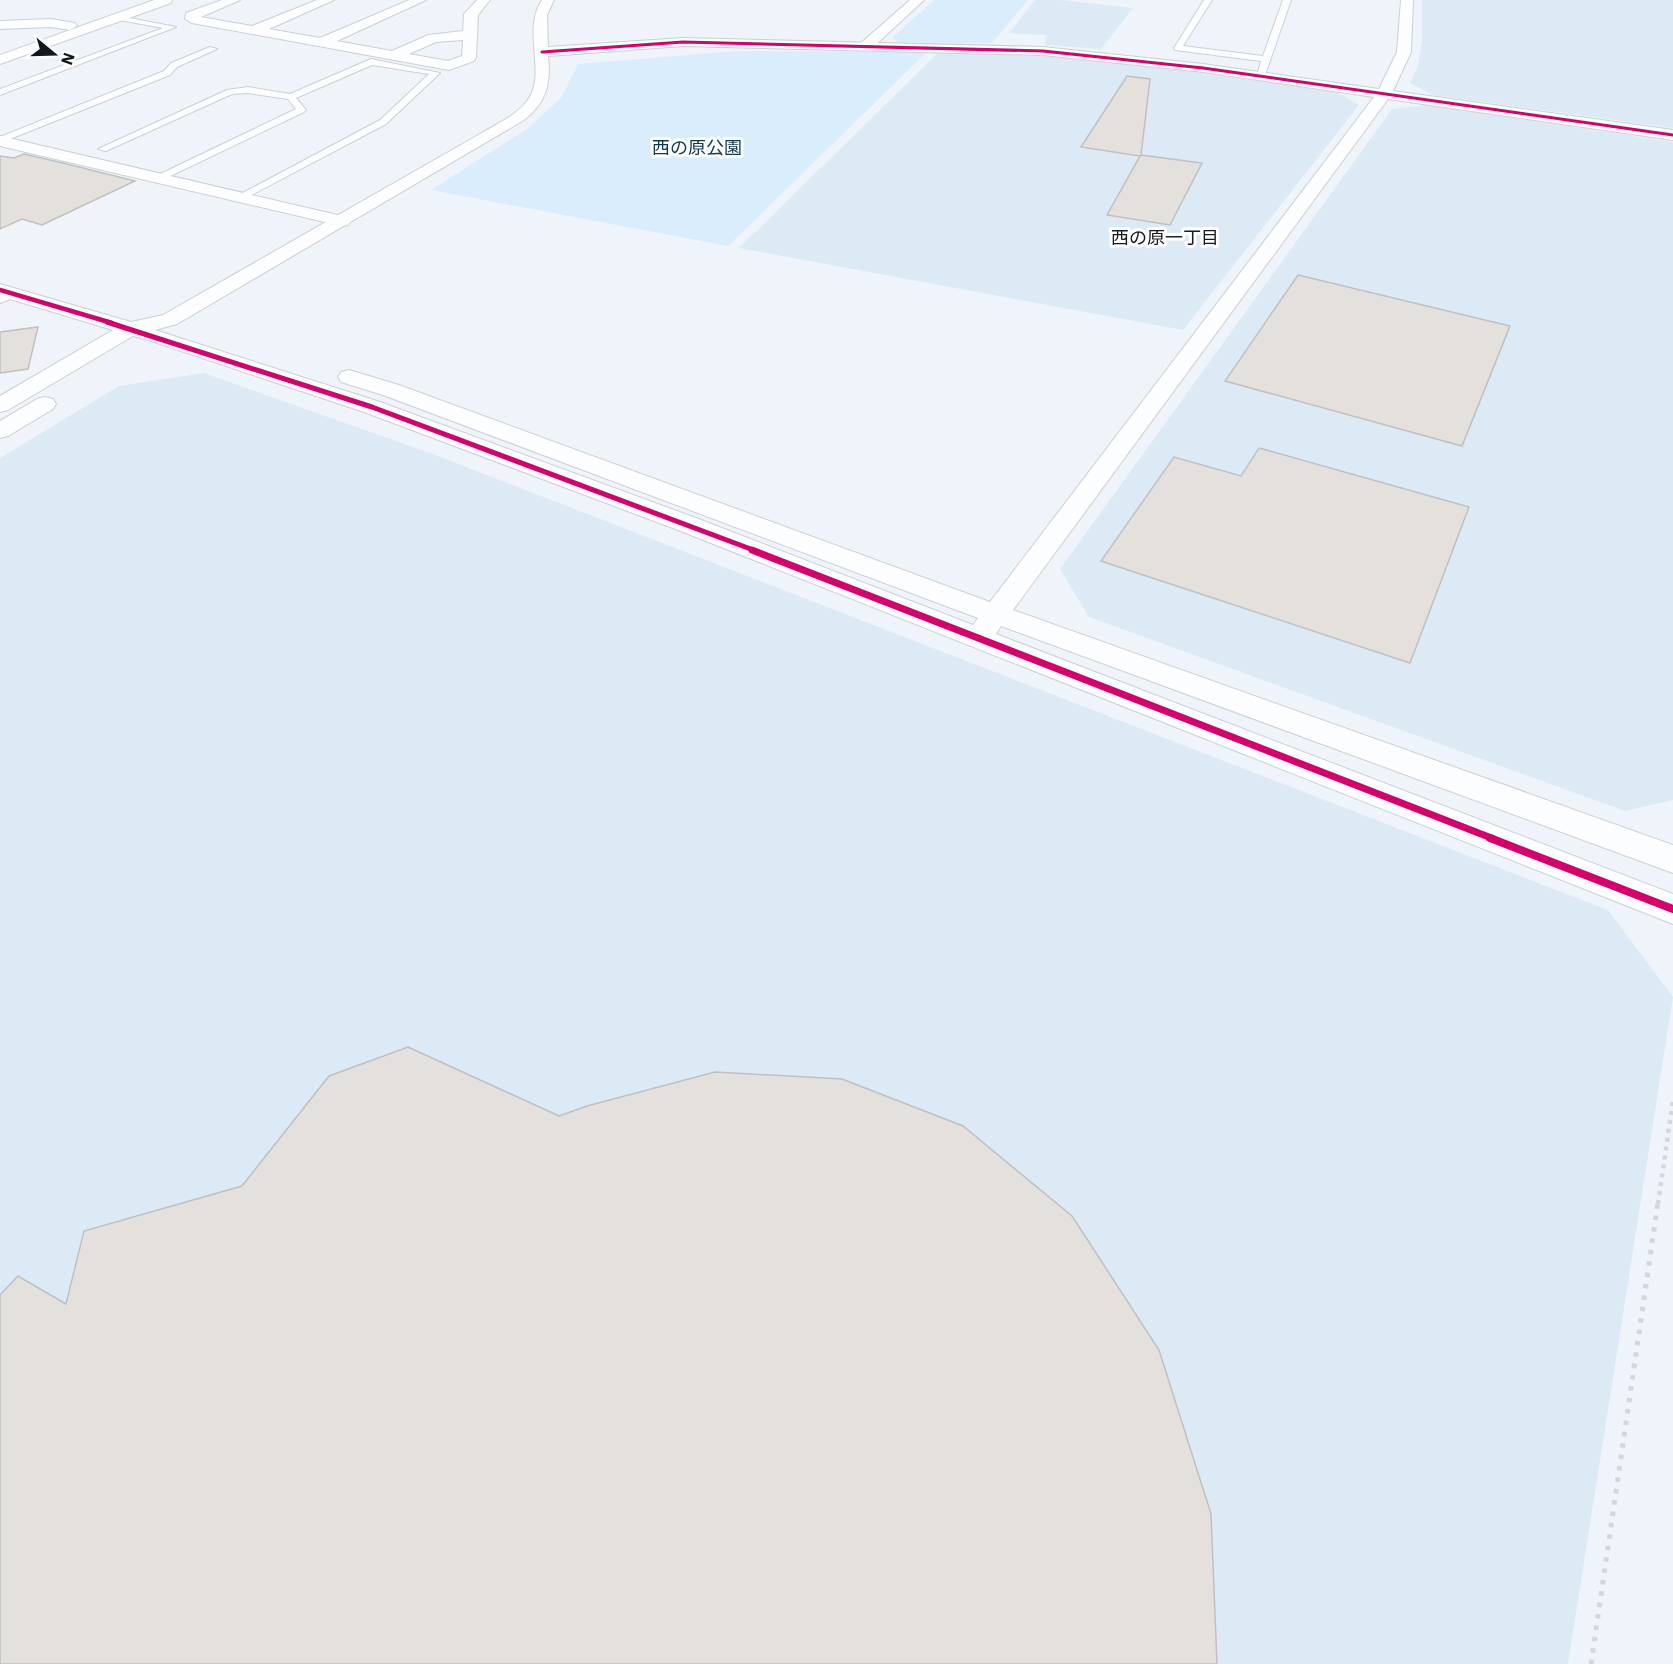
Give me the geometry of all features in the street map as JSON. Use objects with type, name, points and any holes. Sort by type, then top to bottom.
[{"type":"street","points":[[0,60],[166,0]]},
{"type":"street","points":[[234,0],[191,16],[192,20],[443,65],[457,64],[469,58],[471,14],[484,0]]},
{"type":"street","points":[[252,30],[328,0]]},
{"type":"street","points":[[321,43],[420,0]]},
{"type":"street","points":[[0,405],[129,342],[164,329],[342,221],[486,138],[525,111],[536,100],[539,92],[542,52],[540,17],[548,0]]},
{"type":"street","points":[[866,46],[918,0]]},
{"type":"street","points":[[978,638],[1384,94],[1404,52],[1407,0]]},
{"type":"street","points":[[0,50],[134,1]]},
{"type":"street","points":[[0,25],[51,22],[70,26]]},
{"type":"street","points":[[393,56],[433,38],[470,35]]},
{"type":"street","points":[[542,52],[683,42],[1055,52],[1147,60],[1673,135]]},
{"type":"street","points":[[0,141],[342,221]]},
{"type":"street","points":[[3,288],[391,390],[786,534],[996,614],[1673,859]]},
{"type":"street","points":[[3,288],[129,342]]},
{"type":"street","points":[[164,329],[687,524],[1673,909]]},
{"type":"street","points":[[0,431],[59,396]]},
{"type":"lane","points":[[1208,0],[1178,48],[1266,59]]},
{"type":"lane","points":[[1261,76],[1287,0]]},
{"type":"lane","points":[[0,92],[172,27],[117,17]]},
{"type":"lane","points":[[0,141],[167,73],[174,65],[213,49]]},
{"type":"lane","points":[[103,149],[230,92],[248,90],[291,97],[371,62],[436,73],[383,122],[240,197]]},
{"type":"lane","points":[[160,178],[302,110],[291,97]]},
{"type":"path","points":[[1592,1664],[1673,1100]]},
{"type":"shaded area","points":[[1035,0],[1062,0],[1133,8],[1101,49],[1045,45],[1046,35],[1009,33]]},
{"type":"shaded area","points":[[1422,0],[1673,0],[1673,128],[1433,95],[1410,83],[1418,66],[1422,41]]},
{"type":"shaded area","points":[[938,53],[1044,56],[1144,65],[1337,92],[1359,105],[1183,330],[739,248]]},
{"type":"shaded area","points":[[1427,105],[1673,142],[1673,800],[1625,811],[1089,617],[1060,569],[1392,109]]},
{"type":"shaded area","points":[[204,373],[438,456],[1608,910],[1673,997],[1568,1664],[0,1664],[0,458],[119,386]]},
{"type":"green space","points":[[934,0],[1028,0],[992,43],[901,43],[892,38]]},
{"type":"green space","name":"西の原公園","points":[[737,51],[927,52],[728,246],[431,190],[527,129],[561,98],[578,64]]},
{"type":"building","points":[[1127,76],[1150,79],[1141,155],[1202,163],[1170,225],[1107,215],[1140,156],[1081,147]]},
{"type":"building","points":[[24,154],[135,181],[42,225],[22,219],[0,229],[0,156],[14,158]]},
{"type":"building","points":[[1298,275],[1510,326],[1462,446],[1225,381]]},
{"type":"building","points":[[38,327],[28,369],[0,373],[0,332]]},
{"type":"building","points":[[1259,448],[1469,507],[1410,663],[1101,561],[1174,457],[1241,476]]},
{"type":"building","points":[[408,1047],[559,1116],[587,1106],[715,1072],[842,1079],[963,1126],[1072,1216],[1159,1350],[1211,1514],[1217,1664],[0,1664],[0,1295],[18,1276],[66,1304],[84,1231],[242,1186],[329,1076]]},
{"type":"cycle path","points":[[542,52],[683,42],[1043,51],[1203,68],[1673,135]]},
{"type":"cycle path","points":[[0,290],[158,337],[372,407],[687,524],[1673,909]]},
{"type":"district","name":"西の原一丁目","points":[[1165,237]]}]
